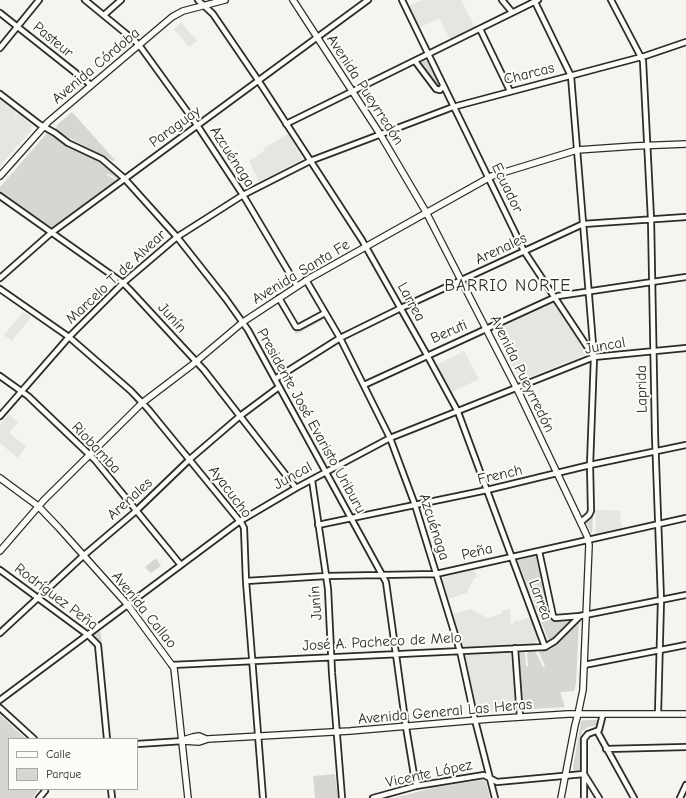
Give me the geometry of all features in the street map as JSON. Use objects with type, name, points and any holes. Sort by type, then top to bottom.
[{"type":"main road","name":"Avenida Córdoba","points":[[0,176],[43,127],[175,15],[225,0]]},
{"type":"main road","name":"Avenida Pueyrredón","points":[[293,0],[380,134],[426,212],[487,329],[589,541],[583,615],[583,690],[561,798]]},
{"type":"main road","name":"Avenida Santa Fe","points":[[0,551],[38,506],[142,403],[243,322],[306,280],[488,178],[577,150],[686,144]]},
{"type":"main road","name":"Avenida Callao","points":[[0,478],[38,506],[59,528],[127,604],[172,665],[176,673],[188,798]]},
{"type":"main road","name":"Avenida General Las Heras","points":[[182,741],[199,742],[206,739],[336,732],[520,717],[578,714],[686,714]]},
{"type":"street","points":[[0,48],[39,0]]},
{"type":"street","name":"Azcuénaga","points":[[85,0],[139,45],[197,125],[243,196],[297,286]]},
{"type":"street","points":[[104,15],[121,0]]},
{"type":"street","name":"Larrea","points":[[198,0],[213,14],[258,80],[366,246],[458,412],[545,647]]},
{"type":"street","name":"Paraguay","points":[[0,278],[51,233],[368,0]]},
{"type":"street","name":"Ecuador","points":[[402,0],[524,251],[594,357]]},
{"type":"street","points":[[502,0],[512,12]]},
{"type":"street","points":[[286,124],[415,62],[536,0],[571,76],[594,357],[590,465],[591,511],[589,515],[581,522]]},
{"type":"street","name":"Laprida","points":[[611,0],[643,62],[651,219],[655,452],[661,600],[658,714]]},
{"type":"street","name":"Pasteur","points":[[0,13],[91,85]]},
{"type":"street","points":[[480,29],[510,91]]},
{"type":"street","name":"Charcas","points":[[380,134],[453,106],[641,57],[686,42]]},
{"type":"street","points":[[415,62],[436,89],[440,90],[443,86]]},
{"type":"street","name":"Presidente José Evaristo Uriburu","points":[[0,94],[43,127],[55,133],[71,145],[98,156],[124,178],[177,237],[243,322],[386,582],[406,727],[415,781],[417,784],[416,786]]},
{"type":"street","name":"Marcelo T. de Alvear","points":[[0,416],[69,337],[123,283],[177,237],[243,196],[310,161],[380,134]]},
{"type":"street","name":"Junín","points":[[0,196],[123,283],[196,361],[296,488]]},
{"type":"street","name":"Arenales","points":[[275,380],[340,338],[401,308],[583,224],[686,217]]},
{"type":"street","name":"Beruti","points":[[364,385],[554,297],[686,277]]},
{"type":"street","name":"Azcuénaga","points":[[306,280],[340,338],[390,438],[415,505],[460,651],[475,720],[495,798]]},
{"type":"street","name":"Ayacucho","points":[[0,289],[69,337],[131,391],[190,459],[244,528],[246,581],[263,798]]},
{"type":"street","points":[[279,298],[296,327],[299,327],[325,314]]},
{"type":"street","points":[[582,341],[589,343],[592,339]]},
{"type":"street","name":"Juncal","points":[[0,700],[180,564],[240,521],[296,488],[390,438],[594,357],[686,348]]},
{"type":"street","name":"Riobamba","points":[[0,376],[22,391],[89,455],[180,564]]},
{"type":"street","name":"Arenales","points":[[0,633],[83,556],[136,511],[190,459],[240,416],[279,387]]},
{"type":"street","name":"French","points":[[318,525],[487,490],[686,444]]},
{"type":"street","name":"Junín","points":[[312,480],[326,576],[336,732],[342,798]]},
{"type":"street","name":"Peña","points":[[246,581],[326,576],[436,574],[511,556],[589,541],[686,518]]},
{"type":"street","points":[[539,550],[554,617],[557,618],[583,615],[686,595]]},
{"type":"street","name":"Rodríguez Peña","points":[[0,570],[88,635],[98,645],[107,738]]},
{"type":"street","points":[[545,647],[555,641],[583,615]]},
{"type":"street","points":[[584,665],[686,645]]},
{"type":"street","name":"José A. Pacheco de Melo","points":[[172,665],[545,647]]},
{"type":"street","points":[[515,648],[520,717]]},
{"type":"street","points":[[0,708],[33,738]]},
{"type":"street","points":[[584,798],[584,739],[588,734],[597,732],[601,728],[603,714]]},
{"type":"street","points":[[597,732],[634,798]]},
{"type":"street","points":[[138,744],[182,741]]},
{"type":"street","points":[[606,749],[686,747]]},
{"type":"street","points":[[584,774],[599,798]]},
{"type":"street","name":"Vicente López","points":[[373,798],[416,786],[484,775],[497,782],[584,774]]},
{"type":"street","points":[[680,798],[686,785]]},
{"type":"street","points":[[39,798],[45,790]]},
{"type":"street","points":[[45,790],[45,798]]},
{"type":"shaded area","points":[[422,0],[461,0],[475,27],[450,39],[439,18],[419,28],[409,6]]},
{"type":"shaded area","points":[[181,22],[197,41],[189,47],[174,29]]},
{"type":"shaded area","points":[[0,98],[17,112],[14,115],[16,116],[18,113],[33,126],[30,128],[32,130],[0,167]]},
{"type":"shaded area","points":[[288,134],[303,159],[259,182],[249,161],[263,152],[264,148]]},
{"type":"shaded area","points":[[550,301],[553,301],[585,351],[585,355],[520,381],[495,328]]},
{"type":"shaded area","points":[[23,312],[31,317],[12,341],[4,335]]},
{"type":"shaded area","points":[[464,351],[479,379],[451,393],[436,365]]},
{"type":"shaded area","points":[[9,414],[18,422],[9,433],[26,447],[17,458],[0,443],[0,424]]},
{"type":"shaded area","points":[[596,510],[621,511],[620,519],[623,531],[595,537]]},
{"type":"shaded area","points":[[473,570],[475,571],[477,577],[474,578],[467,593],[448,599],[442,579],[443,577]]},
{"type":"shaded area","points":[[471,609],[487,618],[501,614],[503,610],[510,609],[511,625],[513,622],[530,617],[539,638],[533,645],[464,649],[462,647],[452,614]]},
{"type":"shaded area","points":[[512,651],[516,709],[475,713],[464,657],[466,653]]},
{"type":"green space","points":[[424,60],[427,61],[440,86],[439,87],[437,88],[418,64]]},
{"type":"green space","points":[[72,112],[115,160],[113,161],[58,132],[56,129],[57,125]]},
{"type":"green space","points":[[48,132],[53,134],[68,147],[87,156],[98,159],[120,178],[118,181],[113,176],[107,174],[117,182],[51,230],[47,229],[0,193],[0,187]]},
{"type":"green space","points":[[286,303],[298,323],[319,312],[323,320],[296,334],[280,307]]},
{"type":"green space","points":[[593,514],[592,533],[586,522]]},
{"type":"green space","points":[[535,555],[537,557],[553,621],[570,620],[553,641],[548,639],[518,561]]},
{"type":"green space","points":[[156,558],[161,566],[151,573],[145,567]]},
{"type":"green space","points":[[578,623],[576,683],[574,691],[560,692],[565,707],[516,710],[512,653],[525,653],[526,666],[528,666],[527,653],[535,651],[543,667],[545,666],[539,653],[540,651],[551,649]]},
{"type":"green space","points":[[100,630],[102,645],[93,635]]},
{"type":"green space","points":[[0,715],[25,738],[8,738],[8,790],[38,790],[33,798],[0,797]]},
{"type":"green space","points":[[583,720],[599,720],[597,726],[588,727],[582,731],[581,769],[575,772],[573,768],[581,722]]},
{"type":"green space","points":[[335,774],[338,798],[315,798],[313,776]]},
{"type":"green space","points":[[482,780],[486,782],[490,798],[394,798],[436,787]]},
{"type":"district","name":"BARRIO NORTE","points":[[508,286]]}]
